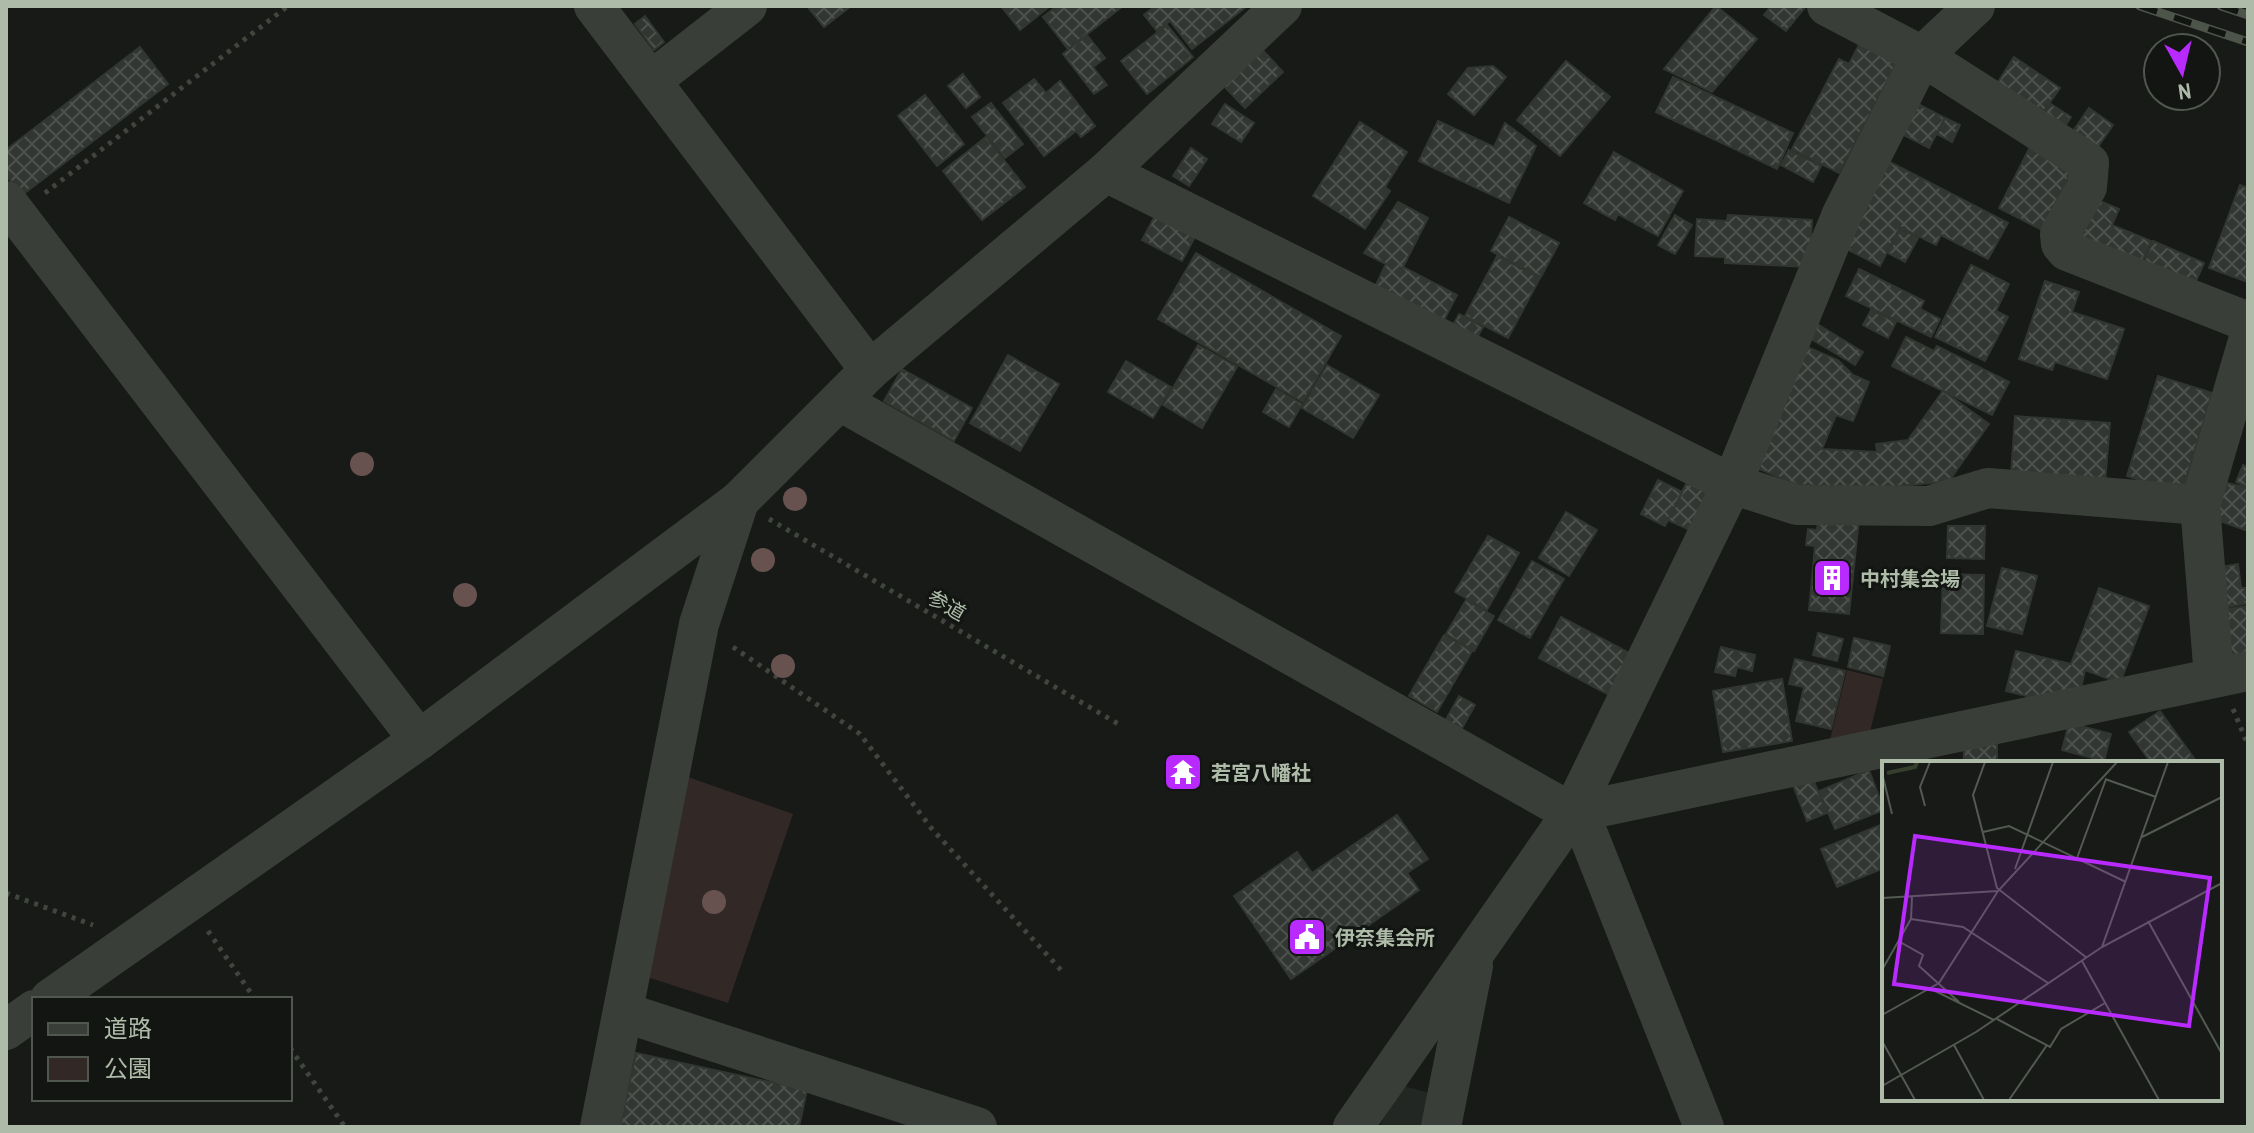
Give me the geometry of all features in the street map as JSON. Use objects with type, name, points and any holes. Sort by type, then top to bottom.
[{"type":"street","points":[[594,6],[870,370]]},
{"type":"street","points":[[651,81],[747,6]]},
{"type":"street","points":[[53,997],[749,507],[870,370],[1106,172],[1282,6]]},
{"type":"street","points":[[1827,6],[1922,56],[2089,163],[2087,187],[2060,234],[2061,244],[2067,251],[2248,322]]},
{"type":"street","points":[[1353,1127],[1572,813],[1732,484],[1842,214],[1922,56],[1975,6]]},
{"type":"street","points":[[1106,172],[1732,484],[1797,505],[1929,506],[1988,488],[2200,505]]},
{"type":"street","points":[[11,208],[419,740]]},
{"type":"street","points":[[1572,813],[2231,674],[2200,505],[2248,341]]},
{"type":"street","points":[[840,401],[1572,813],[1588,834],[1704,1127]]},
{"type":"street","points":[[600,1127],[699,624],[749,507]]},
{"type":"street","points":[[1441,1127],[1475,951]]},
{"type":"street","points":[[6,1030],[32,1011]]},
{"type":"street","points":[[623,1012],[977,1127]]},
{"type":"path","points":[[11,208],[288,6]]},
{"type":"path","name":"参道","points":[[749,507],[1120,725]]},
{"type":"path","points":[[699,624],[860,734],[932,829],[1061,970]]},
{"type":"path","points":[[6,893],[135,939]]},
{"type":"path","points":[[188,902],[254,997]]},
{"type":"path","points":[[292,1051],[345,1127]]},
{"type":"shaded area","points":[[1404,1086],[1433,1094],[1427,1127],[1382,1127],[1381,1123]]},
{"type":"green space","points":[[1847,670],[1883,679],[1867,744],[1827,752]]},
{"type":"green space","points":[[688,777],[793,814],[728,1003],[647,977]]},
{"type":"building","points":[[807,6],[851,6],[824,27]]},
{"type":"building","points":[[1001,6],[1050,6],[1020,30]]},
{"type":"building","points":[[1057,6],[1123,6],[1068,49],[1043,17]]},
{"type":"building","points":[[1155,6],[1247,6],[1192,49],[1170,21],[1157,31],[1144,15]]},
{"type":"building","points":[[1716,6],[1757,39],[1712,92],[1664,69]]},
{"type":"building","points":[[1771,6],[1806,6],[1786,31],[1764,15]]},
{"type":"building","points":[[645,16],[664,42],[654,50],[635,24]]},
{"type":"building","points":[[1167,25],[1193,57],[1147,94],[1121,61]]},
{"type":"building","points":[[1087,35],[1105,58],[1093,67],[1107,85],[1094,94],[1063,54]]},
{"type":"building","points":[[1864,35],[1901,55],[1839,173],[1792,149],[1839,59],[1849,64]]},
{"type":"building","points":[[1258,45],[1283,72],[1245,108],[1219,81]]},
{"type":"building","points":[[140,47],[168,84],[22,195],[6,175],[6,150]]},
{"type":"building","points":[[2014,57],[2060,88],[2039,118],[1998,82]]},
{"type":"building","points":[[1566,61],[1610,97],[1560,156],[1517,120]]},
{"type":"building","points":[[1493,66],[1506,77],[1474,115],[1448,94],[1468,68]]},
{"type":"building","points":[[963,74],[980,97],[966,108],[948,86]]},
{"type":"building","points":[[1673,77],[1793,133],[1777,169],[1656,112]]},
{"type":"building","points":[[1034,79],[1046,93],[1060,81],[1095,126],[1081,137],[1076,131],[1044,156],[1003,103]]},
{"type":"building","points":[[925,95],[964,144],[937,166],[898,116]]},
{"type":"building","points":[[991,103],[1023,144],[1005,158],[972,117]]},
{"type":"building","points":[[1916,103],[1945,118],[1929,148],[1900,133]]},
{"type":"building","points":[[1225,104],[1254,123],[1241,142],[1212,124]]},
{"type":"building","points":[[2051,104],[2071,117],[2061,132],[2041,119]]},
{"type":"building","points":[[2089,108],[2113,125],[2093,154],[2069,137]]},
{"type":"building","points":[[1945,118],[1960,125],[1952,142],[1937,134]]},
{"type":"building","points":[[1438,121],[1494,147],[1505,123],[1536,146],[1509,203],[1419,161]]},
{"type":"building","points":[[1360,122],[1407,152],[1385,187],[1390,191],[1365,229],[1313,196]]},
{"type":"building","points":[[986,137],[1025,187],[982,220],[943,171]]},
{"type":"building","points":[[2033,141],[2076,162],[2042,230],[1999,208]]},
{"type":"building","points":[[1191,148],[1207,159],[1189,186],[1173,176]]},
{"type":"building","points":[[1789,150],[1821,166],[1813,182],[1781,165]]},
{"type":"building","points":[[1614,152],[1683,191],[1658,236],[1618,214],[1615,220],[1584,203]]},
{"type":"building","points":[[1884,159],[2008,223],[1988,259],[1941,235],[1936,245],[1900,227],[1880,266],[1839,245]]},
{"type":"building","points":[[2240,185],[2248,188],[2248,282],[2209,268]]},
{"type":"building","points":[[2093,198],[2119,209],[2112,225],[2151,241],[2140,266],[2076,240]]},
{"type":"building","points":[[1398,202],[1428,218],[1403,267],[1457,295],[1441,326],[1373,291],[1386,264],[1364,253]]},
{"type":"building","points":[[1157,212],[1197,233],[1182,261],[1142,240]]},
{"type":"building","points":[[1675,215],[1692,225],[1675,254],[1658,245]]},
{"type":"building","points":[[1728,215],[1812,220],[1809,267],[1725,263],[1725,257],[1695,256],[1697,219],[1727,221]]},
{"type":"building","points":[[1509,217],[1559,243],[1541,277],[1491,251]]},
{"type":"building","points":[[1901,228],[1918,238],[1905,262],[1888,253]]},
{"type":"building","points":[[2153,241],[2204,263],[2193,288],[2142,267]]},
{"type":"building","points":[[1196,253],[1341,336],[1303,402],[1158,319]]},
{"type":"building","points":[[1497,256],[1540,278],[1508,338],[1465,316]]},
{"type":"building","points":[[1971,265],[2009,284],[1996,311],[2008,317],[1985,361],[1935,337]]},
{"type":"building","points":[[1859,269],[1924,301],[1920,309],[1940,319],[1931,337],[1846,296]]},
{"type":"building","points":[[2045,281],[2079,292],[2072,312],[2124,329],[2107,379],[2055,362],[2052,370],[2019,359]]},
{"type":"building","points":[[1871,310],[1896,322],[1888,338],[1863,325]]},
{"type":"building","points":[[1459,314],[1483,327],[1474,343],[1450,330]]},
{"type":"building","points":[[1814,322],[1863,352],[1855,365],[1806,336]]},
{"type":"building","points":[[1906,337],[1934,351],[1937,346],[2009,382],[1992,415],[1892,366]]},
{"type":"building","points":[[1198,345],[1237,367],[1202,428],[1163,405]]},
{"type":"building","points":[[1802,345],[1838,360],[1853,375],[1869,382],[1853,421],[1836,415],[1822,449],[1877,452],[1876,444],[1908,440],[1943,391],[1989,424],[1949,481],[1881,488],[1798,485],[1752,466]]},
{"type":"building","points":[[1008,355],[1059,384],[1020,451],[970,423]]},
{"type":"building","points":[[1126,361],[1171,387],[1153,418],[1108,392]]},
{"type":"building","points":[[1327,365],[1379,395],[1353,438],[1302,408]]},
{"type":"building","points":[[902,369],[972,408],[954,441],[884,401]]},
{"type":"building","points":[[2158,376],[2212,393],[2182,492],[2127,476]]},
{"type":"building","points":[[1276,389],[1302,404],[1289,427],[1263,412]]},
{"type":"building","points":[[2015,416],[2110,423],[2105,483],[2011,476]]},
{"type":"building","points":[[2243,465],[2248,467],[2248,487],[2236,482]]},
{"type":"building","points":[[1691,474],[1717,487],[1694,532],[1668,520]]},
{"type":"building","points":[[1658,480],[1682,492],[1665,526],[1641,514]]},
{"type":"building","points":[[2227,483],[2248,488],[2248,531],[2214,519]]},
{"type":"building","points":[[1566,512],[1597,530],[1569,576],[1539,558]]},
{"type":"building","name":"中村集会場","points":[[1859,519],[1849,614],[1809,610],[1815,546],[1806,545],[1808,529],[1817,530],[1818,523]]},
{"type":"building","points":[[1948,526],[1985,526],[1984,559],[1947,558]]},
{"type":"building","points":[[1488,536],[1519,553],[1487,610],[1455,592]]},
{"type":"building","points":[[1532,561],[1564,579],[1530,638],[1498,620]]},
{"type":"building","points":[[2238,564],[2241,588],[2246,588],[2248,603],[2223,608],[2216,568]]},
{"type":"building","points":[[2002,568],[2037,576],[2022,634],[1987,626]]},
{"type":"building","points":[[1943,574],[1984,575],[1983,634],[1941,633]]},
{"type":"building","points":[[2099,588],[2149,606],[2120,683],[2085,670],[2078,701],[2060,704],[2006,691],[2016,651],[2071,664]]},
{"type":"building","points":[[1466,600],[1494,616],[1474,651],[1446,634]]},
{"type":"building","points":[[2248,606],[2248,662],[2233,665],[2223,610]]},
{"type":"building","points":[[1561,617],[1631,654],[1609,695],[1539,658]]},
{"type":"building","points":[[1818,633],[1843,639],[1837,661],[1813,655]]},
{"type":"building","points":[[1444,635],[1472,651],[1437,712],[1409,696]]},
{"type":"building","points":[[1854,638],[1890,646],[1883,676],[1848,667]]},
{"type":"building","points":[[1721,647],[1755,655],[1752,671],[1737,667],[1735,676],[1715,672]]},
{"type":"building","points":[[1795,659],[1845,671],[1831,729],[1796,721],[1804,687],[1789,684]]},
{"type":"building","points":[[1782,679],[1792,741],[1723,752],[1713,691]]},
{"type":"building","points":[[1459,696],[1475,705],[1460,732],[1444,723]]},
{"type":"building","points":[[2160,711],[2196,761],[2150,761],[2129,732]]},
{"type":"building","points":[[2069,723],[2111,734],[2104,761],[2062,750]]},
{"type":"building","points":[[1964,744],[1997,744],[1997,761],[1964,761]]},
{"type":"building","points":[[1869,770],[1882,811],[1835,829],[1819,791]]},
{"type":"building","points":[[1812,777],[1827,813],[1807,821],[1793,785]]},
{"type":"building","name":"伊奈集会所","points":[[1397,815],[1428,859],[1407,873],[1419,890],[1291,979],[1234,896],[1297,852],[1312,873]]},
{"type":"building","points":[[1882,824],[1882,869],[1837,887],[1821,849]]},
{"type":"building","points":[[636,1053],[807,1090],[799,1127],[620,1127]]},
{"type":"railway","points":[[2140,6],[2248,42]]},
{"type":"railway","points":[[2221,6],[2248,15]]},
{"type":"place","name":"中村集会場","points":[[1832,578]]},
{"type":"place","name":"若宮八幡社","points":[[1183,772]]},
{"type":"place","name":"伊奈集会所","points":[[1307,937]]}]
